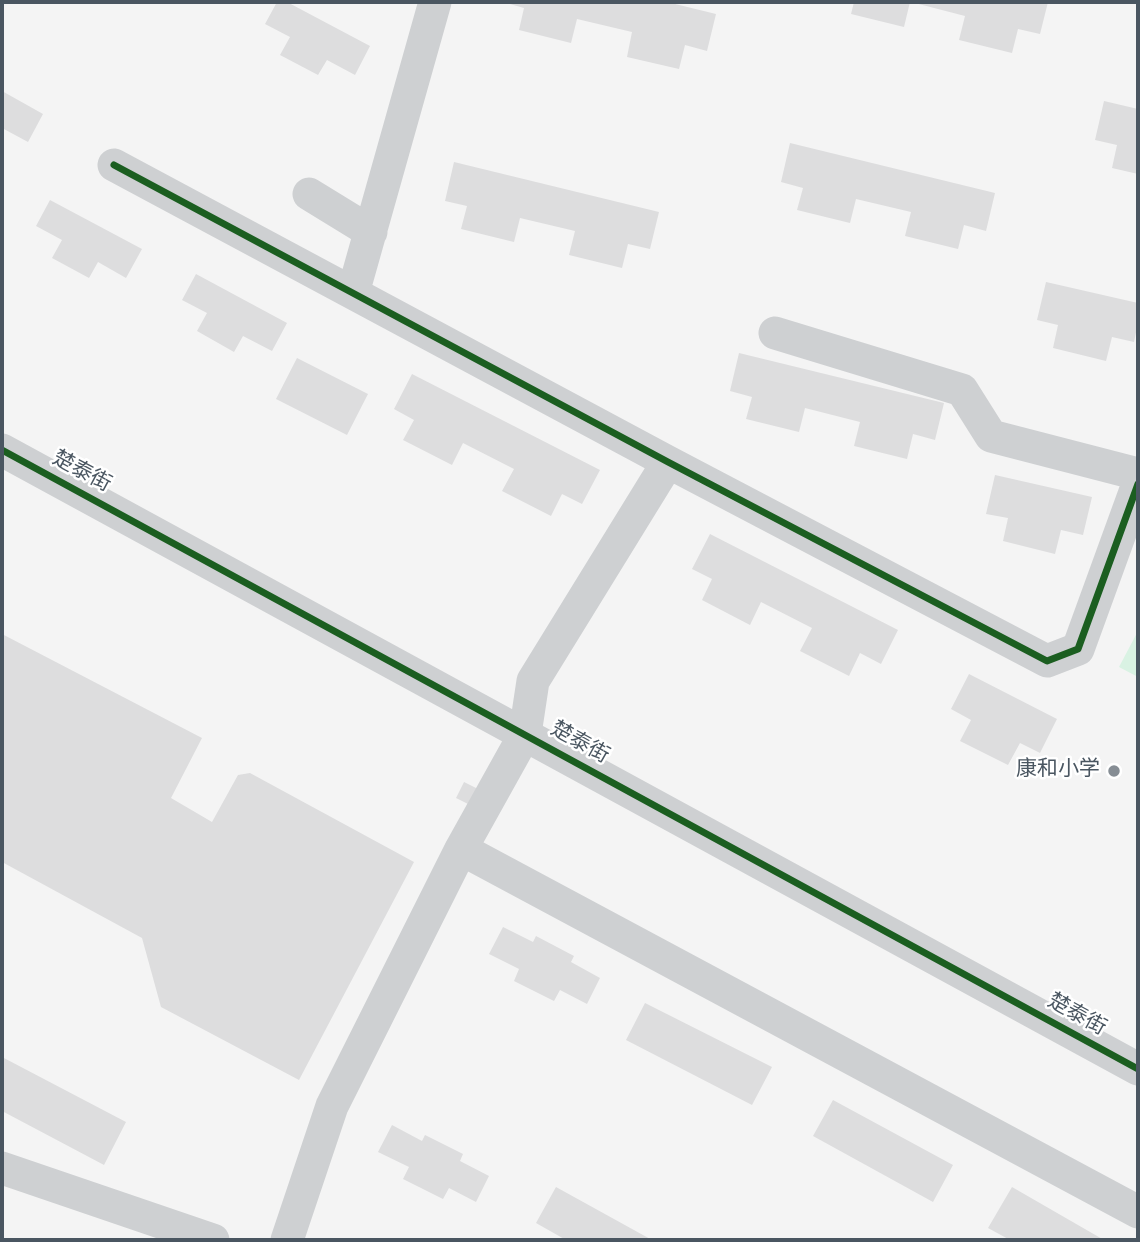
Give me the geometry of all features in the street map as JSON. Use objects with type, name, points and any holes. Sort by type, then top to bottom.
[{"type":"street","points":[[354,293],[435,2]]},
{"type":"street","points":[[114,165],[1046,661],[1078,649],[1138,484]]},
{"type":"street","points":[[309,194],[371,232]]},
{"type":"street","points":[[775,333],[962,390],[991,436],[1138,474]]},
{"type":"street","name":"楚泰街","points":[[2,450],[1138,1069]]},
{"type":"street","points":[[287,1240],[332,1106],[461,849],[525,734],[533,681],[668,462]]},
{"type":"street","points":[[461,849],[1138,1212]]},
{"type":"street","points":[[2,1168],[213,1240]]},
{"type":"green space","points":[[1138,631],[1138,677],[1119,667]]},
{"type":"building","points":[[277,2],[287,2],[370,46],[355,75],[327,60],[318,75],[280,55],[290,37],[265,24]]},
{"type":"building","points":[[503,2],[667,2],[716,14],[707,51],[685,45],[679,69],[627,57],[632,32],[577,19],[571,43],[519,30],[524,8]]},
{"type":"building","points":[[854,2],[910,2],[904,27],[851,14]]},
{"type":"building","points":[[911,2],[1048,2],[1040,34],[1018,29],[1012,53],[959,40],[965,16]]},
{"type":"building","points":[[2,91],[43,114],[28,142],[2,128]]},
{"type":"building","points":[[1104,101],[1138,109],[1138,174],[1112,168],[1117,145],[1095,140]]},
{"type":"building","points":[[790,143],[995,193],[986,231],[964,225],[958,249],[905,236],[911,212],[856,199],[850,223],[797,210],[803,188],[781,182]]},
{"type":"building","points":[[454,162],[659,212],[650,249],[628,244],[622,268],[569,255],[575,231],[520,218],[514,242],[461,229],[467,206],[445,201]]},
{"type":"building","points":[[50,200],[142,249],[126,278],[98,262],[89,278],[52,258],[62,240],[36,226]]},
{"type":"building","points":[[196,274],[287,323],[272,351],[243,336],[234,352],[197,331],[207,313],[182,300]]},
{"type":"building","points":[[1046,282],[1138,303],[1134,342],[1112,337],[1106,361],[1053,348],[1058,325],[1037,320]]},
{"type":"building","points":[[739,353],[944,403],[935,440],[913,434],[907,459],[854,446],[860,422],[805,408],[799,432],[746,419],[752,397],[730,391]]},
{"type":"building","points":[[297,358],[368,394],[347,435],[276,399]]},
{"type":"building","points":[[412,374],[600,470],[582,504],[562,494],[551,516],[502,491],[514,469],[463,443],[452,465],[403,440],[414,420],[394,409]]},
{"type":"building","points":[[995,475],[1092,497],[1083,535],[1061,530],[1055,554],[1003,541],[1008,518],[986,514]]},
{"type":"building","points":[[710,534],[898,630],[881,664],[860,653],[849,676],[800,651],[812,628],[761,602],[750,625],[702,600],[712,579],[692,569]]},
{"type":"building","points":[[2,634],[202,738],[171,798],[212,822],[238,775],[250,773],[414,862],[299,1080],[161,1007],[142,938],[2,862]]},
{"type":"building","points":[[969,674],[1057,719],[1040,753],[1020,743],[1008,765],[960,741],[971,720],[951,709]]},
{"type":"building","points":[[464,782],[482,791],[474,807],[456,798]]},
{"type":"building","points":[[503,927],[533,942],[536,936],[574,956],[571,962],[600,978],[587,1004],[560,990],[554,1001],[514,981],[519,969],[489,954]]},
{"type":"building","points":[[645,1003],[772,1067],[752,1105],[626,1040]]},
{"type":"building","points":[[2,1057],[126,1122],[104,1165],[2,1111]]},
{"type":"building","points":[[833,1100],[953,1165],[933,1202],[813,1136]]},
{"type":"building","points":[[392,1125],[422,1141],[425,1135],[463,1154],[460,1161],[489,1176],[476,1202],[449,1188],[443,1199],[403,1179],[409,1167],[378,1152]]},
{"type":"building","points":[[556,1187],[652,1240],[566,1240],[536,1223]]},
{"type":"building","points":[[1012,1187],[1104,1240],[1010,1240],[988,1228]]},
{"type":"cycle path","points":[[114,165],[668,462],[1047,661],[1078,649],[1138,484]]},
{"type":"cycle path","points":[[2,450],[1138,1069]]},
{"type":"place","name":"康和小学","points":[[1114,771]]}]
